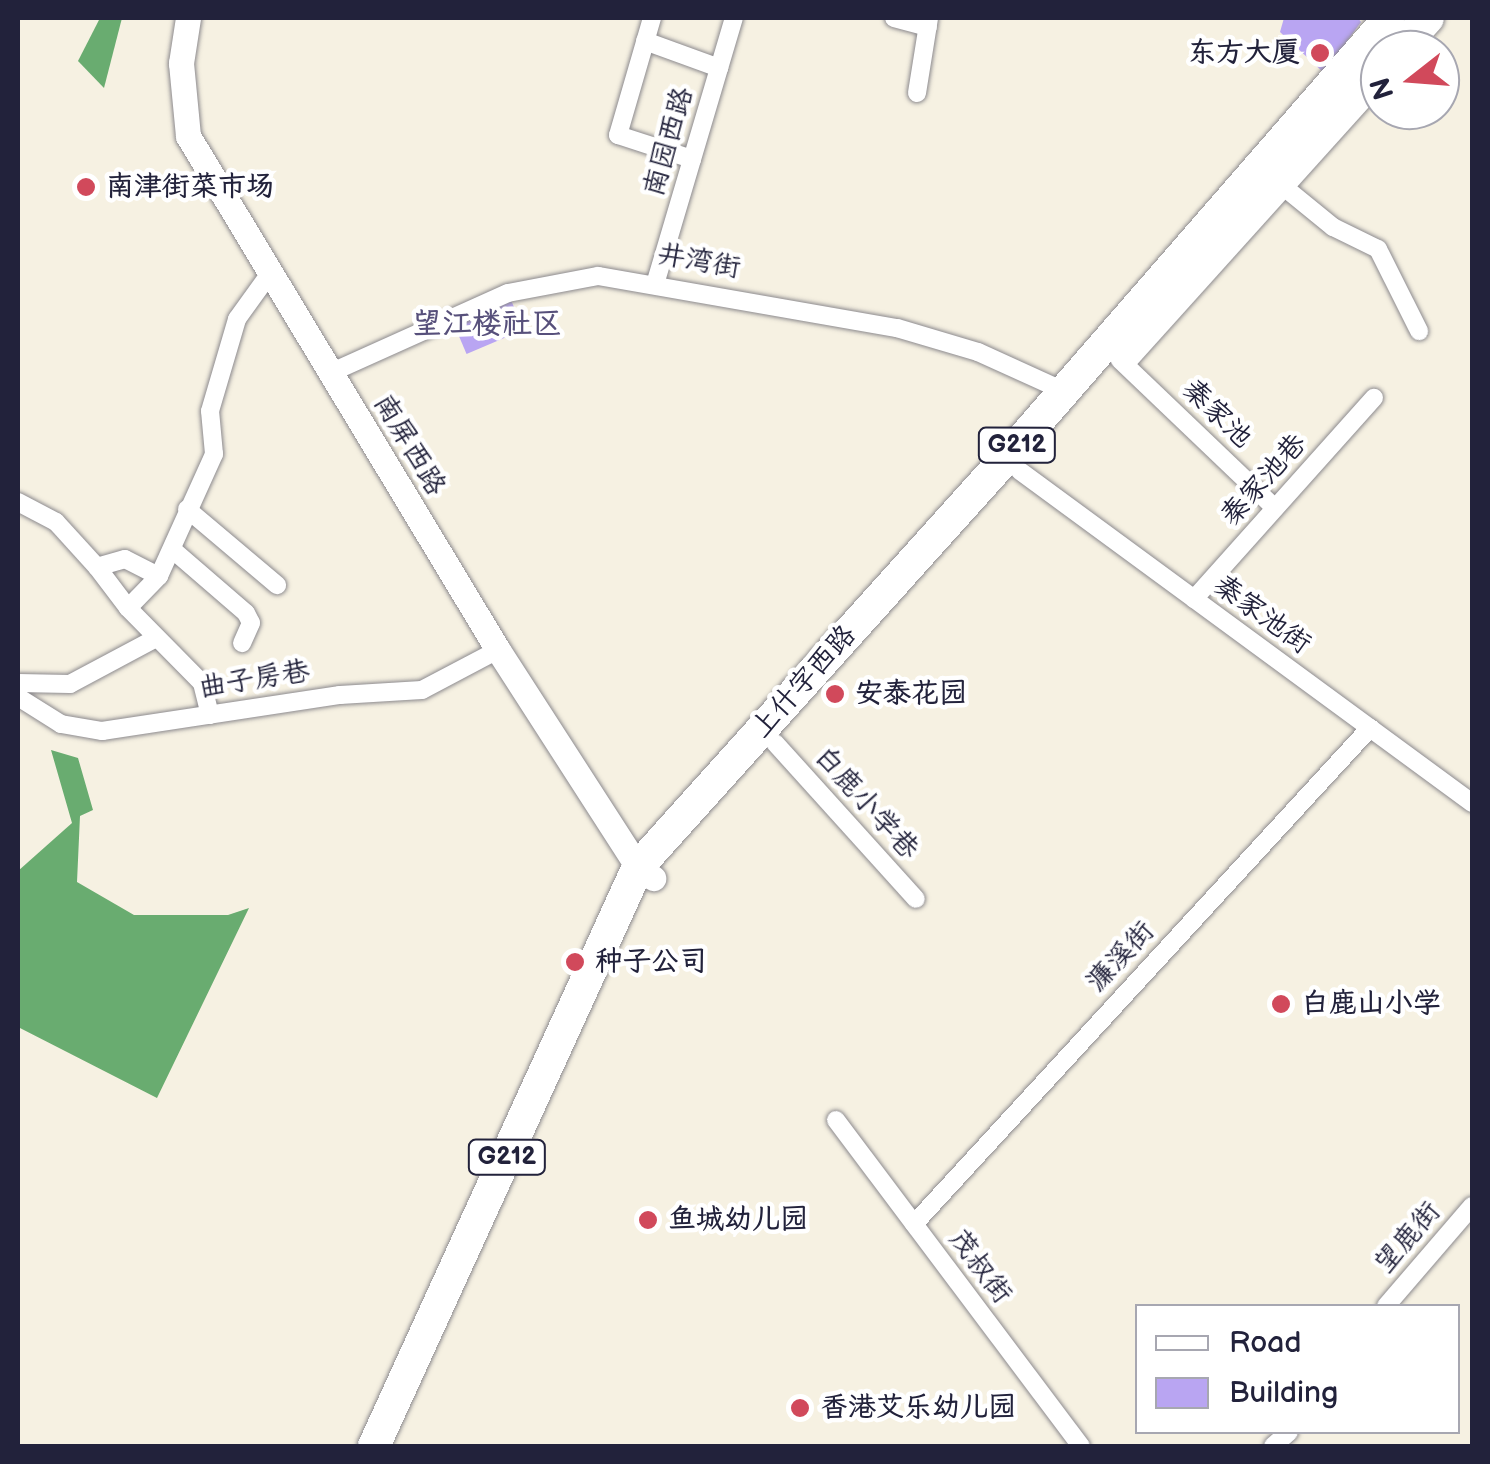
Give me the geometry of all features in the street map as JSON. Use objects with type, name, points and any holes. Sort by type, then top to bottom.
[{"type":"highway","name":"上什字西路","points":[[374,1446],[645,872],[1389,18]]},
{"type":"highway","name":"上什字西路","points":[[394,1446],[645,872],[775,743],[1360,93]]},
{"type":"street","name":"南屏西路","points":[[188,18],[181,63],[188,136],[268,276],[498,650],[645,872]]},
{"type":"street","points":[[652,18],[618,135],[692,159]]},
{"type":"street","name":"南园西路","points":[[656,282],[734,18]]},
{"type":"street","points":[[894,18],[928,22],[917,93]]},
{"type":"street","points":[[645,41],[719,68]]},
{"type":"street","points":[[1279,183],[1333,226],[1378,249],[1419,331]]},
{"type":"street","points":[[128,608],[159,576],[214,454],[209,420],[237,319],[268,276]]},
{"type":"street","name":"井湾街","points":[[330,373],[450,314],[548,281],[598,276],[656,282],[898,328],[978,352],[1064,391]]},
{"type":"street","name":"秦家池","points":[[1120,360],[1275,508]]},
{"type":"street","name":"秦家池巷","points":[[1194,599],[1374,398]]},
{"type":"street","name":"秦家池街","points":[[1020,471],[1472,803]]},
{"type":"street","points":[[18,502],[56,522],[128,608],[202,683],[210,715]]},
{"type":"street","points":[[187,509],[277,584]]},
{"type":"street","points":[[173,550],[246,613],[251,623],[242,643]]},
{"type":"street","points":[[97,567],[124,558],[159,576]]},
{"type":"street","points":[[18,683],[70,684],[156,638]]},
{"type":"street","name":"曲子房巷","points":[[18,697],[82,731],[422,690],[498,650]]},
{"type":"street","name":"濂溪街","points":[[914,1224],[1370,728]]},
{"type":"street","name":"白鹿小学巷","points":[[775,743],[916,899]]},
{"type":"street","name":"茂叔街","points":[[836,1120],[1080,1446]]},
{"type":"street","name":"望鹿街","points":[[1388,1304],[1472,1206]]},
{"type":"green space","points":[[100,18],[122,18],[104,88],[78,61]]},
{"type":"green space","points":[[51,750],[78,758],[93,810],[80,816],[77,882],[134,915],[228,915],[249,908],[157,1098],[18,1027],[18,871],[72,823]]},
{"type":"building","name":"东方大厦","points":[[1284,18],[1358,18],[1361,22],[1324,73],[1280,32]]},
{"type":"building","points":[[508,293],[524,330],[467,354],[451,317]]},
{"type":"place","name":"东方大厦","points":[[1320,53]]},
{"type":"place","name":"南津街菜市场","points":[[86,187]]},
{"type":"place","name":"安泰花园","points":[[835,694]]},
{"type":"place","name":"种子公司","points":[[575,962]]},
{"type":"place","name":"白鹿山小学","points":[[1281,1004]]},
{"type":"place","name":"鱼城幼儿园","points":[[648,1220]]},
{"type":"place","name":"香港艾乐幼儿园","points":[[800,1408]]},
{"type":"district","name":"望江楼社区","points":[[487,324]]}]
